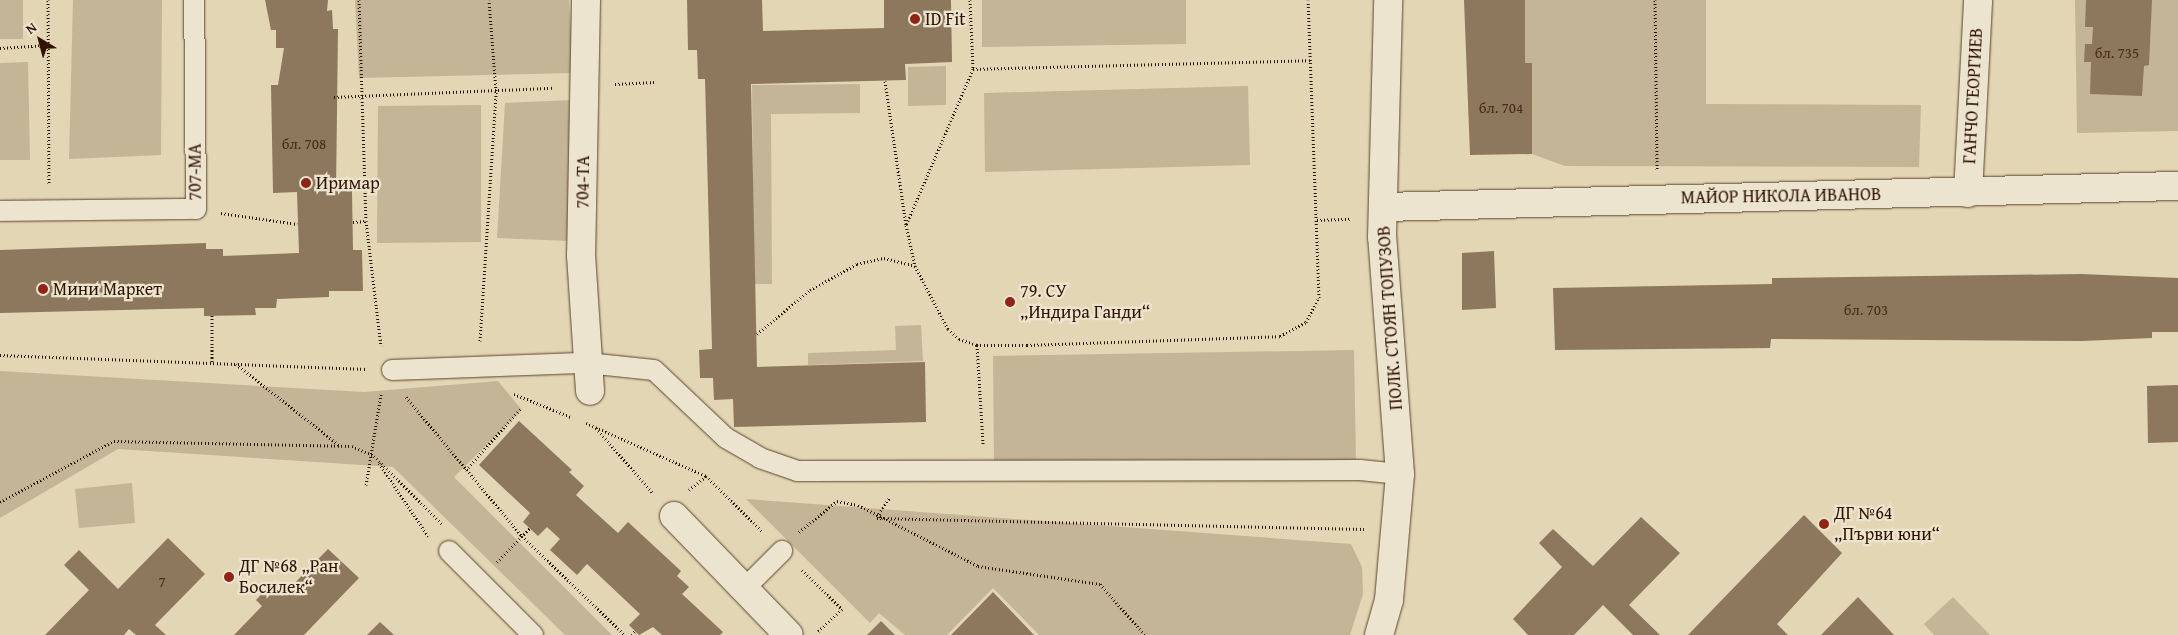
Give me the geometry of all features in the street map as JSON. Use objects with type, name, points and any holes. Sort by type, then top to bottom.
[{"type":"street","name":"704-ТА","points":[[586,0],[581,254],[590,391]]},
{"type":"street","name":"ПОЛК. СТОЯН ТОПУЗОВ","points":[[1379,635],[1388,600],[1400,474],[1384,207],[1388,0]]},
{"type":"street","name":"ГАНЧО ГЕОРГИЕВ","points":[[1968,193],[1978,0]]},
{"type":"street","name":"МАЙОР НИКОЛА ИВАНОВ","points":[[1384,207],[1657,198],[1968,193],[2178,186]]},
{"type":"street","points":[[674,516],[788,635]]},
{"type":"lane","name":"707-МА","points":[[0,211],[196,209],[194,0]]},
{"type":"lane","points":[[388,370],[587,364],[654,370],[726,438],[760,458],[797,471],[1360,470],[1400,474]]},
{"type":"lane","points":[[440,547],[533,635]]},
{"type":"lane","points":[[744,589],[782,550]]},
{"type":"path","points":[[48,0],[48,210]]},
{"type":"path","points":[[359,0],[366,221],[388,370],[374,456],[366,485]]},
{"type":"path","points":[[478,367],[496,91],[489,0]]},
{"type":"path","points":[[906,225],[972,69],[970,0]]},
{"type":"path","points":[[885,80],[906,225],[915,266],[948,329],[959,339],[977,345],[1280,336],[1306,322],[1319,298],[1308,0]]},
{"type":"path","points":[[1655,0],[1657,198]]},
{"type":"path","points":[[0,48],[48,45]]},
{"type":"path","points":[[972,69],[1310,60]]},
{"type":"path","points":[[334,97],[496,91],[656,82]]},
{"type":"path","points":[[196,209],[297,224]]},
{"type":"path","points":[[1317,220],[1359,219]]},
{"type":"path","points":[[353,222],[366,221]]},
{"type":"path","points":[[757,334],[810,290],[856,264],[884,258],[915,266]]},
{"type":"path","points":[[212,316],[212,363]]},
{"type":"path","points":[[977,345],[985,471]]},
{"type":"path","points":[[0,355],[388,370],[466,470],[522,536],[625,635]]},
{"type":"path","points":[[236,364],[340,446]]},
{"type":"path","points":[[590,391],[595,427],[674,516]]},
{"type":"path","points":[[509,392],[595,427],[706,476],[842,609],[814,635]]},
{"type":"path","points":[[466,470],[522,408]]},
{"type":"path","points":[[0,502],[114,441],[340,446],[374,456],[429,511]]},
{"type":"path","points":[[374,456],[440,547]]},
{"type":"path","points":[[877,518],[893,492]]},
{"type":"path","points":[[782,550],[821,510],[837,502],[858,506],[877,518],[978,566],[1100,584],[1145,635]]},
{"type":"path","points":[[877,518],[1395,530]]},
{"type":"path","points":[[489,570],[530,528]]},
{"type":"path","points":[[632,635],[635,631]]},
{"type":"shaded area","points":[[0,0],[23,0],[23,39],[0,39]]},
{"type":"shaded area","points":[[73,0],[162,0],[161,155],[69,159]]},
{"type":"shaded area","points":[[355,0],[569,0],[573,73],[359,78]]},
{"type":"shaded area","points":[[982,0],[1186,0],[1186,44],[982,47]]},
{"type":"shaded area","points":[[1525,0],[1706,0],[1706,104],[1921,105],[1919,167],[1565,166],[1532,154],[1532,63],[1525,63]]},
{"type":"shaded area","points":[[2075,0],[2178,0],[2178,131],[2077,133]]},
{"type":"shaded area","points":[[28,62],[30,160],[0,160],[0,63]]},
{"type":"shaded area","points":[[946,66],[946,105],[908,106],[908,67]]},
{"type":"shaded area","points":[[860,84],[860,113],[771,114],[772,284],[754,284],[752,85]]},
{"type":"shaded area","points":[[1248,86],[1250,165],[985,172],[984,93]]},
{"type":"shaded area","points":[[574,100],[569,241],[497,238],[505,103]]},
{"type":"shaded area","points":[[481,105],[481,242],[377,243],[378,106]]},
{"type":"shaded area","points":[[921,325],[923,361],[808,365],[808,353],[896,350],[895,326]]},
{"type":"shaded area","points":[[1354,350],[1356,461],[994,467],[993,356]]},
{"type":"shaded area","points":[[0,371],[364,392],[498,381],[522,410],[454,477],[612,635],[565,635],[393,467],[118,449],[0,518]]},
{"type":"shaded area","points":[[132,483],[135,523],[79,528],[75,489]]},
{"type":"shaded area","points":[[746,499],[1351,544],[1362,567],[1363,594],[1350,635],[1039,635],[993,588],[947,635],[905,635],[879,613],[870,623]]},
{"type":"shaded area","points":[[1953,597],[1990,635],[1934,635],[1924,624]]},
{"type":"building","points":[[265,0],[328,0],[327,11],[332,10],[333,29],[338,29],[336,191],[352,191],[353,250],[362,250],[363,291],[329,291],[329,297],[277,299],[276,308],[255,308],[256,315],[204,316],[204,308],[0,313],[0,250],[206,243],[206,249],[223,249],[223,256],[299,253],[297,192],[273,193],[271,85],[278,85],[284,48],[276,48],[276,30],[271,30]]},
{"type":"building","points":[[687,0],[762,0],[763,31],[884,28],[884,0],[951,0],[952,62],[905,64],[906,80],[751,84],[757,367],[925,362],[926,422],[734,427],[733,399],[714,400],[713,378],[700,378],[699,350],[712,349],[705,79],[698,79],[697,50],[688,50]]},
{"type":"building","points":[[1464,0],[1525,0],[1525,63],[1532,63],[1532,154],[1470,155]]},
{"type":"building","points":[[2086,0],[2152,0],[2149,65],[2144,66],[2142,96],[2090,94],[2091,62],[2084,62],[2085,44],[2092,44],[2093,27],[2085,27]]},
{"type":"building","points":[[1494,251],[1496,308],[1462,310],[1462,253]]},
{"type":"building","points":[[2081,274],[2178,278],[2178,332],[2152,332],[2152,338],[2082,341],[1771,339],[1770,348],[1555,350],[1553,288],[1772,284],[1772,278]]},
{"type":"building","points":[[2178,385],[2178,442],[2148,443],[2147,386]]},
{"type":"building","points":[[519,421],[572,470],[569,472],[584,486],[576,495],[618,533],[628,522],[681,571],[677,576],[689,587],[682,594],[723,632],[720,635],[662,635],[653,627],[639,635],[629,625],[640,614],[587,564],[577,575],[550,550],[560,539],[547,527],[538,536],[523,522],[530,513],[479,465]]},
{"type":"building","points":[[1804,515],[1842,553],[1777,624],[1788,635],[1688,635]]},
{"type":"building","points":[[1641,517],[1680,553],[1629,605],[1660,635],[1633,635],[1603,605],[1574,635],[1528,635],[1513,619],[1562,567],[1539,543],[1553,529],[1593,566]]},
{"type":"building","points":[[168,538],[205,574],[155,625],[166,635],[136,635],[129,629],[124,635],[45,635],[89,590],[64,565],[79,550],[118,589]]},
{"type":"building","points":[[328,549],[359,578],[304,635],[234,635],[262,606],[256,600],[270,585],[282,596]]},
{"type":"building","points":[[993,592],[1034,635],[951,635]]},
{"type":"building","points":[[1858,597],[1894,635],[1821,635]]},
{"type":"building","points":[[881,621],[895,635],[867,635]]},
{"type":"building","points":[[380,622],[394,635],[367,635]]},
{"type":"place","name":"ID Fit","points":[[915,19]]},
{"type":"place","name":"Иримар","points":[[306,183]]},
{"type":"place","name":"Мини Маркет","points":[[43,289]]},
{"type":"place","name":"79. СУ „Индира Ганди“","points":[[1010,302]]},
{"type":"place","name":"ДГ №64 „Първи юни“","points":[[1824,524]]},
{"type":"place","name":"ДГ №68 „Ран Босилек“","points":[[229,577]]}]
